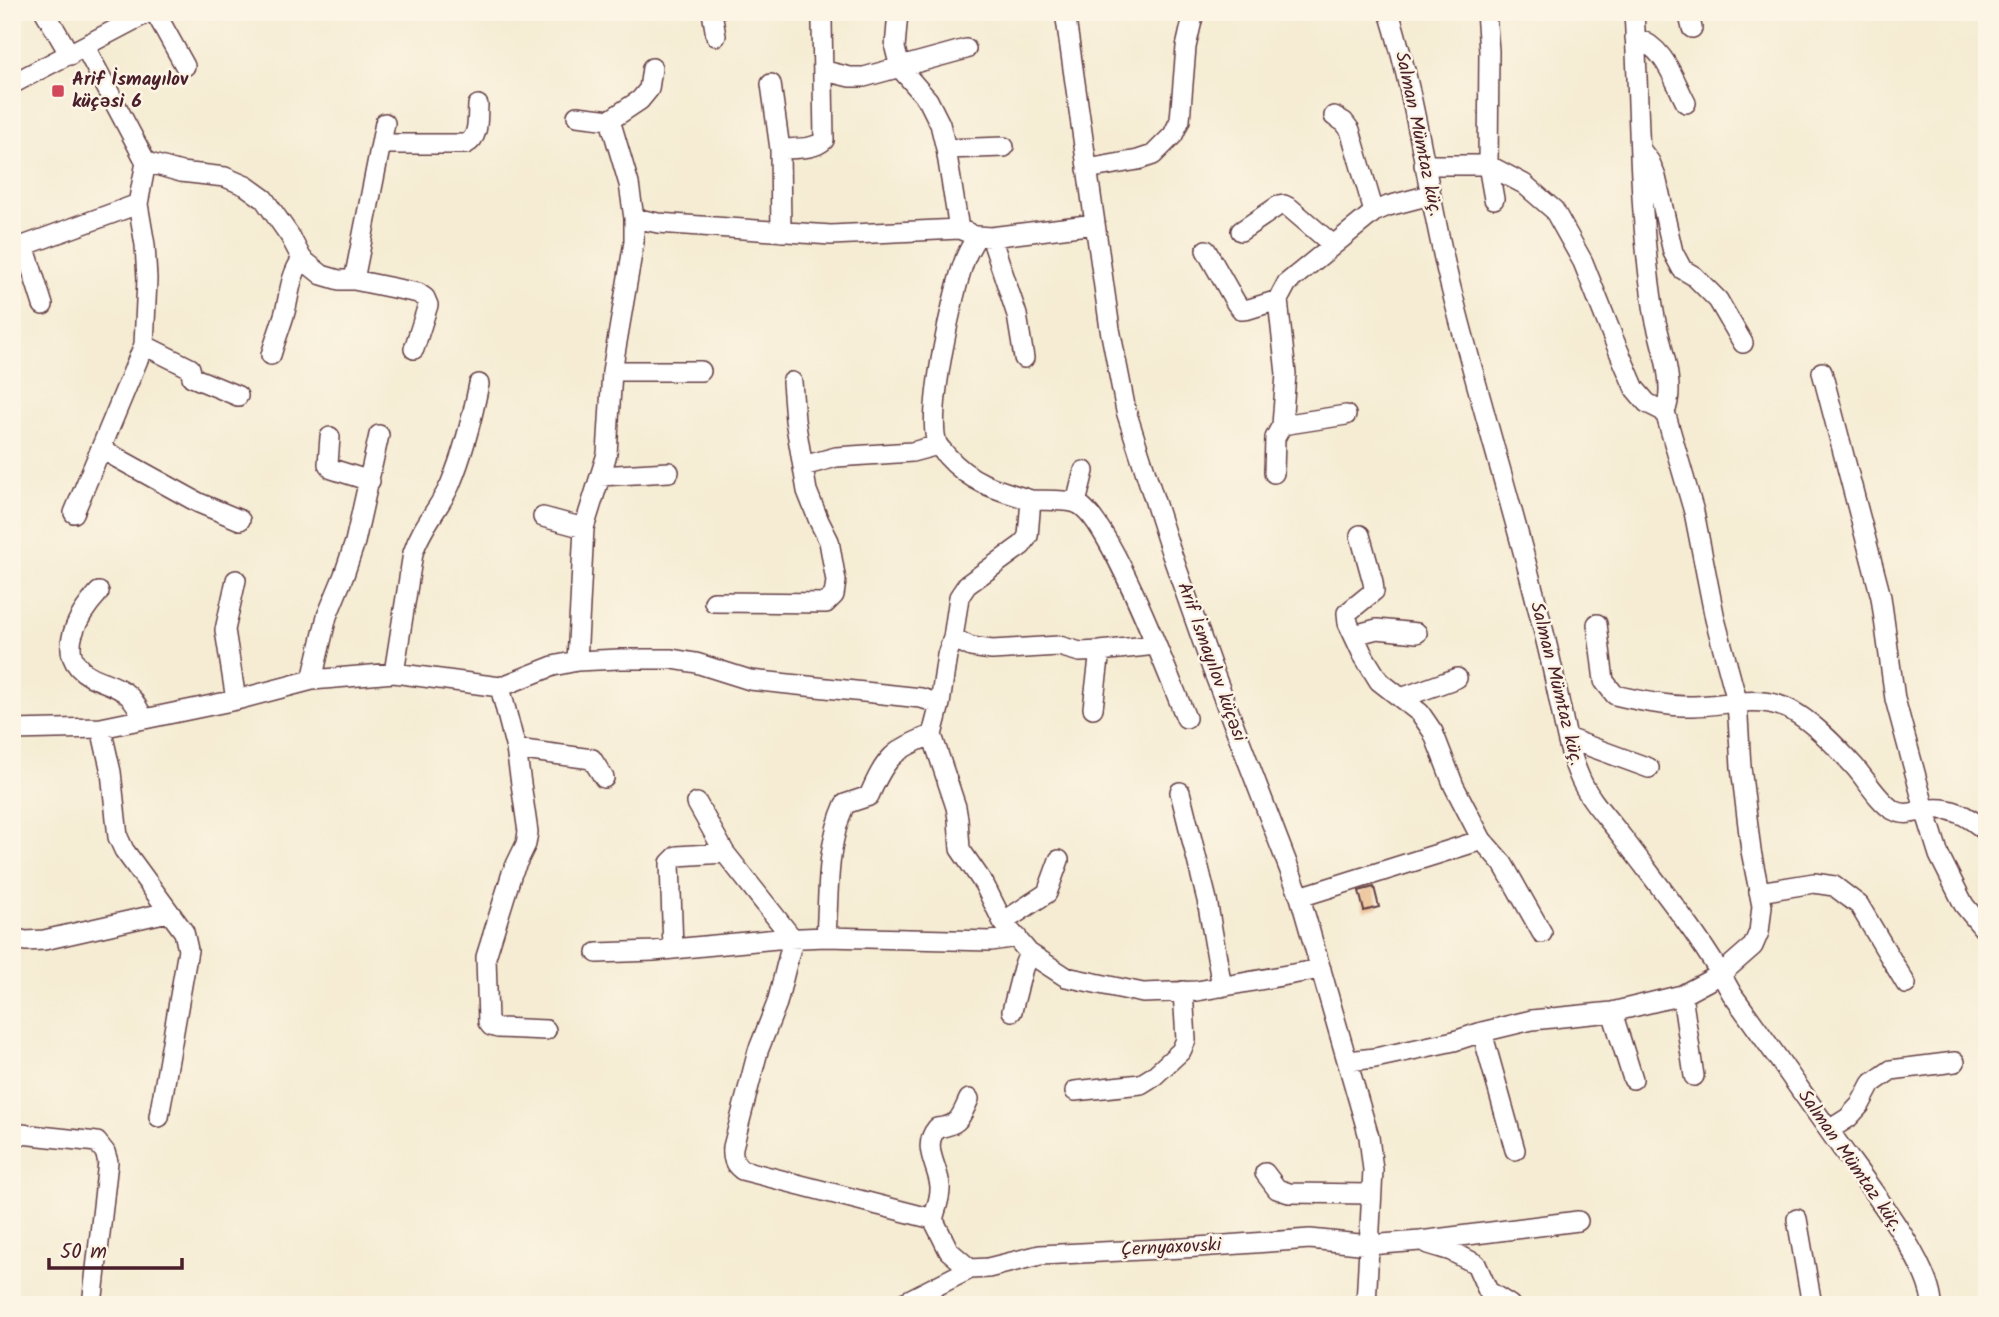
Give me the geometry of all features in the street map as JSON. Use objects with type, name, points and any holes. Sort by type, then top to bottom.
[{"type":"street","points":[[45,12],[77,51],[146,162],[181,172],[225,177],[246,186],[264,199],[290,236],[302,259],[322,275],[418,293],[425,298],[428,305],[414,349]]},
{"type":"street","points":[[12,84],[152,12],[185,66]]},
{"type":"street","points":[[712,12],[716,36]]},
{"type":"street","points":[[898,12],[895,48],[900,68],[928,100],[940,124],[976,234],[1017,315],[1024,358]]},
{"type":"street","name":"Arif İsmayılov küçəsi","points":[[1065,12],[1116,367],[1126,411],[1212,668],[1300,897],[1369,1137],[1373,1170],[1366,1305]]},
{"type":"street","points":[[1087,169],[1153,155],[1173,135],[1180,120],[1186,47],[1194,12]]},
{"type":"street","name":"Salman Mümtaz küç.","points":[[1389,12],[1413,105],[1449,277],[1549,650],[1567,738],[1579,776],[1590,798],[1713,958],[1732,994],[1899,1230],[1923,1271],[1932,1296],[1932,1305]]},
{"type":"street","points":[[1486,12],[1489,51],[1488,164],[1494,199]]},
{"type":"street","points":[[1348,1061],[1454,1041],[1532,1020],[1612,1012],[1682,995],[1721,974],[1752,946],[1759,932],[1762,906],[1751,851],[1737,701],[1715,619],[1694,512],[1665,412],[1670,400],[1669,385],[1654,313],[1644,227],[1638,146],[1634,12]]},
{"type":"street","points":[[780,149],[816,146],[824,140],[825,71],[822,21]]},
{"type":"street","points":[[1635,38],[1648,42],[1661,55],[1686,103]]},
{"type":"street","points":[[825,71],[850,77],[864,76],[966,48]]},
{"type":"street","points":[[578,116],[610,120],[640,100],[649,89],[652,68]]},
{"type":"street","points":[[771,84],[780,149],[781,232]]},
{"type":"street","points":[[382,144],[466,144],[476,135],[478,105]]},
{"type":"street","points":[[1334,116],[1350,130],[1374,212]]},
{"type":"street","points":[[577,660],[584,527],[607,454],[612,371],[634,242],[629,184],[610,120]]},
{"type":"street","points":[[354,280],[385,122]]},
{"type":"street","points":[[1638,146],[1650,162],[1656,177],[1673,252],[1682,269],[1694,276],[1718,300],[1743,343]]},
{"type":"street","points":[[946,149],[1004,147]]},
{"type":"street","points":[[74,513],[144,345],[147,279],[138,204],[146,162]]},
{"type":"street","points":[[1424,166],[1488,164],[1524,184],[1554,210],[1583,262],[1636,389],[1647,403],[1665,412]]},
{"type":"street","points":[[1274,472],[1275,438],[1282,425],[1286,374],[1278,300],[1287,283],[1374,212],[1430,195]]},
{"type":"street","points":[[43,305],[18,247],[138,204]]},
{"type":"street","points":[[1241,231],[1278,206],[1284,205],[1333,245]]},
{"type":"street","points":[[634,218],[658,223],[851,235],[976,234],[1095,224]]},
{"type":"street","points":[[976,234],[965,259],[941,359],[935,426],[937,445],[960,470],[990,488],[1031,500],[1076,503],[1087,510],[1102,530],[1143,613],[1186,718]]},
{"type":"street","points":[[1206,250],[1242,310],[1278,300]]},
{"type":"street","points":[[271,355],[285,312],[294,270],[302,259]]},
{"type":"street","points":[[144,345],[190,368],[192,377],[238,396]]},
{"type":"street","points":[[612,371],[701,370]]},
{"type":"street","points":[[1822,372],[1881,597],[1895,699],[1925,810],[1939,855],[1964,905],[1987,933]]},
{"type":"street","points":[[714,602],[827,603],[834,595],[836,581],[829,541],[807,491],[795,420],[792,382]]},
{"type":"street","points":[[394,673],[417,538],[449,487],[468,438],[479,384]]},
{"type":"street","points":[[1282,425],[1346,415]]},
{"type":"street","points":[[312,680],[327,616],[348,564],[379,435]]},
{"type":"street","points":[[330,437],[328,464],[332,469],[370,481]]},
{"type":"street","points":[[803,466],[836,457],[912,452],[937,445]]},
{"type":"street","points":[[101,449],[199,503],[240,520]]},
{"type":"street","points":[[1076,503],[1084,471]]},
{"type":"street","points":[[600,476],[669,472]]},
{"type":"street","points":[[1031,500],[1028,536],[1022,545],[967,585],[959,597],[932,735],[956,807],[960,849],[984,884],[1003,922],[1029,953],[1066,977],[1143,993],[1222,986],[1321,969]]},
{"type":"street","points":[[543,517],[584,527]]},
{"type":"street","points":[[1360,535],[1374,591],[1347,613],[1348,623],[1379,681],[1420,713],[1433,732],[1454,786],[1482,840],[1503,864],[1542,933]]},
{"type":"street","points":[[236,580],[225,630],[236,700]]},
{"type":"street","points":[[99,592],[84,608],[74,628],[71,645],[74,659],[89,676],[118,687],[129,695],[144,719]]},
{"type":"street","points":[[1597,625],[1604,681],[1615,695],[1644,702],[1693,706],[1763,701],[1796,713],[1827,737],[1890,809],[1907,815],[1925,810],[1949,809],[1970,818],[1987,832]]},
{"type":"street","points":[[1354,635],[1377,629],[1418,633]]},
{"type":"street","points":[[953,638],[971,647],[992,650],[1059,646],[1080,652],[1156,645]]},
{"type":"street","points":[[1093,708],[1100,651]]},
{"type":"street","points":[[12,730],[101,728],[236,700],[312,680],[394,673],[500,687],[553,666],[577,660],[673,659],[696,663],[750,680],[920,698],[940,704]]},
{"type":"street","points":[[1401,698],[1457,678]]},
{"type":"street","points":[[500,687],[516,749],[528,832],[526,844],[512,873],[486,957],[488,1021],[491,1026],[498,1028],[546,1030]]},
{"type":"street","points":[[101,728],[111,772],[118,837],[124,850],[184,932],[188,950],[159,1117]]},
{"type":"street","points":[[826,937],[831,848],[845,804],[869,796],[882,767],[899,751],[932,735]]},
{"type":"street","points":[[1567,738],[1649,768]]},
{"type":"street","points":[[516,749],[592,759],[604,778]]},
{"type":"street","points":[[1180,792],[1207,901],[1222,986]]},
{"type":"street","points":[[698,803],[725,852],[793,939]]},
{"type":"street","points":[[1300,897],[1482,840]]},
{"type":"street","points":[[673,949],[670,863],[677,856],[725,852]]},
{"type":"street","points":[[1003,922],[1047,893],[1059,860]]},
{"type":"street","points":[[1759,892],[1814,883],[1834,886],[1858,905],[1906,984]]},
{"type":"street","points":[[12,938],[26,941],[44,940],[169,912]]},
{"type":"street","points":[[597,953],[826,937],[991,941],[1017,937]]},
{"type":"street","points":[[793,939],[777,1003],[758,1051],[733,1147],[732,1155],[736,1165],[742,1170],[933,1219]]},
{"type":"street","points":[[1013,1011],[1029,953]]},
{"type":"street","points":[[1075,1091],[1141,1084],[1154,1076],[1181,1051],[1186,1040],[1183,991]]},
{"type":"street","points":[[1682,995],[1694,1076]]},
{"type":"street","points":[[1612,1012],[1633,1079]]},
{"type":"street","points":[[1482,1032],[1515,1150]]},
{"type":"street","points":[[1829,1130],[1848,1118],[1860,1105],[1871,1084],[1891,1070],[1955,1062]]},
{"type":"street","points":[[969,1098],[959,1121],[950,1127],[937,1128],[931,1136],[930,1147],[940,1184],[933,1219],[949,1251],[970,1269]]},
{"type":"street","points":[[12,1133],[97,1142],[105,1152],[108,1162],[92,1305]]},
{"type":"street","points":[[1265,1173],[1278,1189],[1289,1193],[1371,1194]]},
{"type":"street","points":[[1797,1219],[1812,1305]]},
{"type":"street","name":"Çernyaxovski","points":[[899,1305],[970,1269],[988,1268],[1040,1255],[1310,1238],[1369,1245],[1578,1221]]},
{"type":"street","points":[[1420,1241],[1451,1251],[1476,1264],[1488,1291],[1510,1305]]},
{"type":"path","points":[[751,12],[822,21]]},
{"type":"building","points":[[1374,887],[1379,907],[1364,911],[1359,891]]},
{"type":"place","name":"Arif İsmayılov küçəsi 6","points":[[58,91]]}]
